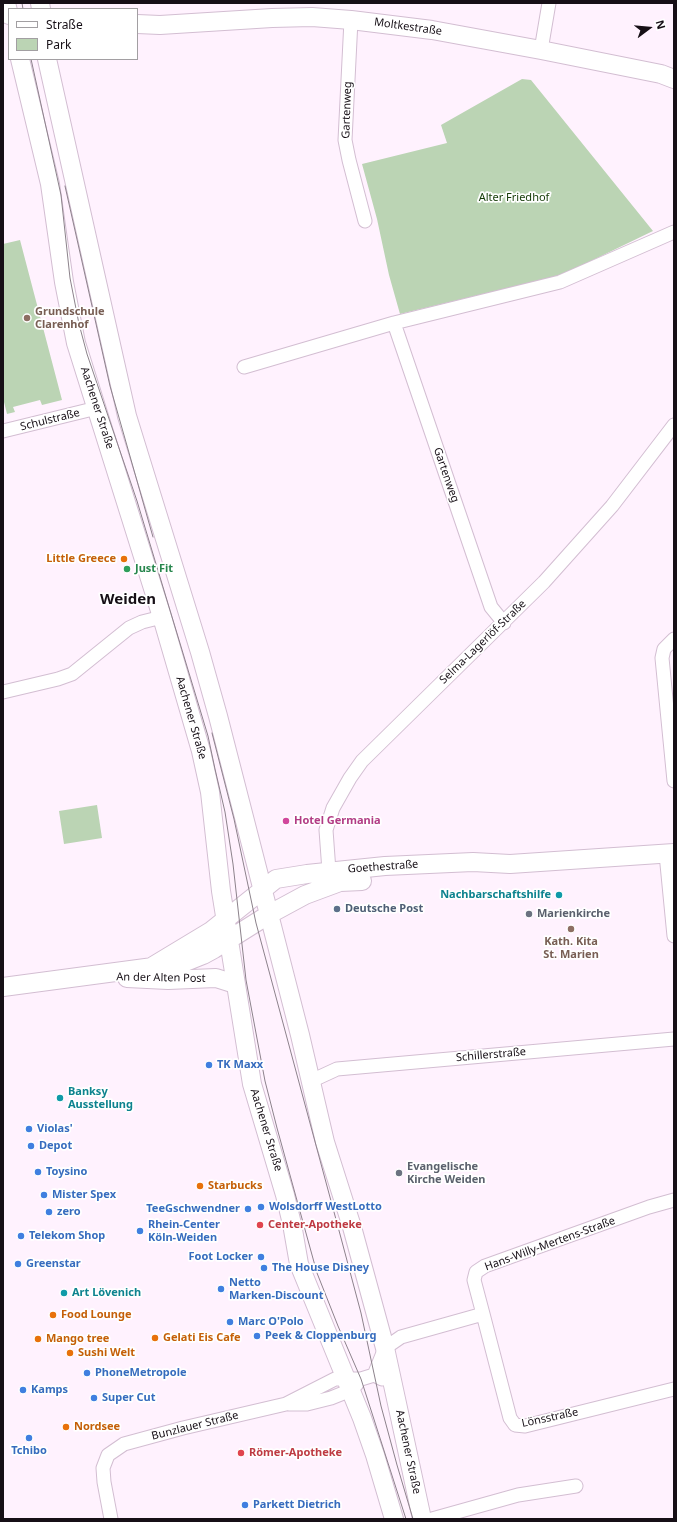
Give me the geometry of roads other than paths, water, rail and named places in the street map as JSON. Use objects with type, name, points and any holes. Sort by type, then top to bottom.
[{"type":"main road","name":"Moltkestraße","points":[[138,24],[160,25],[312,17],[351,20],[432,30],[542,50],[661,74],[674,79]]},
{"type":"main road","name":"Aachener Straße","points":[[20,60],[50,184],[69,311],[76,343],[162,617],[205,767],[210,792],[218,872],[252,1084],[285,1195],[299,1264],[353,1383],[394,1519]]},
{"type":"main road","name":"Aachener Straße","points":[[47,60],[127,416],[200,652],[253,851],[325,1142],[352,1227],[394,1385],[422,1519]]},
{"type":"main road","name":"Goethestraße","points":[[262,891],[276,879],[329,871],[473,862],[510,864],[670,854]]},
{"type":"main road","name":"Goethestraße","points":[[230,940],[268,915],[305,895],[340,882],[475,872],[510,864]]},
{"type":"main road","name":"An der Alten Post","points":[[153,966],[211,931],[262,891]]},
{"type":"main road","name":"An der Alten Post","points":[[3,987],[182,963],[203,955],[230,940]]},
{"type":"main road","name":"An der Alten Post","points":[[86,976],[168,980],[216,978],[235,984]]},
{"type":"street","points":[[542,50],[549,3]]},
{"type":"street","name":"Gartenweg","points":[[351,20],[345,140],[365,221]]},
{"type":"street","points":[[244,367],[394,323],[560,282],[674,232]]},
{"type":"street","name":"Gartenweg","points":[[394,323],[491,607],[504,623]]},
{"type":"street","name":"Schulstraße","points":[[3,432],[97,408]]},
{"type":"street","name":"Selma-Lagerlöf-Straße","points":[[329,871],[326,830],[333,808],[350,778],[362,761],[504,623],[582,541],[641,469],[674,425]]},
{"type":"street","points":[[3,692],[58,679],[72,674],[129,628],[142,622],[162,617]]},
{"type":"street","points":[[674,639],[664,649],[662,658],[669,681],[674,781]]},
{"type":"street","points":[[670,854],[674,936]]},
{"type":"street","name":"Schillerstraße","points":[[311,1081],[337,1069],[674,1039]]},
{"type":"street","name":"Hans-Willy-Mertens-Straße","points":[[483,1314],[474,1280],[476,1272],[485,1266],[649,1207],[674,1200]]},
{"type":"street","points":[[374,1375],[384,1348],[401,1337],[483,1314]]},
{"type":"street","name":"Lönsstraße","points":[[483,1314],[510,1418],[515,1425],[525,1426],[674,1389]]},
{"type":"street","points":[[353,1383],[374,1375],[394,1385]]},
{"type":"street","name":"Bunzlauer Straße","points":[[111,1519],[103,1468],[108,1454],[124,1444],[182,1428],[286,1404],[335,1379],[353,1383]]},
{"type":"street","points":[[432,1519],[518,1495],[576,1486]]},
{"type":"tram line","points":[[22,3],[23,8]]},
{"type":"tram line","points":[[31,60],[61,195],[70,278],[79,324],[87,354],[137,501],[208,736],[225,812],[233,864],[246,980],[265,1081],[277,1128],[317,1273],[361,1379],[406,1519]]},
{"type":"tram line","points":[[65,186],[110,386],[153,537]]},
{"type":"tram line","points":[[212,733],[234,819],[256,923],[361,1313],[381,1406],[413,1519]]},
{"type":"place","name":"Grundschule Clarenhof","points":[[27,318]]},
{"type":"place","name":"Little Greece","points":[[124,559]]},
{"type":"place","name":"Just Fit","points":[[127,569]]},
{"type":"place","name":"Hotel Germania","points":[[286,821]]},
{"type":"place","name":"Nachbarschaftshilfe","points":[[559,895]]},
{"type":"place","name":"Deutsche Post","points":[[337,909]]},
{"type":"place","name":"Marienkirche","points":[[529,914]]},
{"type":"place","name":"Kath. Kita St. Marien","points":[[571,929]]},
{"type":"place","name":"TK Maxx","points":[[209,1065]]},
{"type":"place","name":"Banksy Ausstellung","points":[[60,1098]]},
{"type":"place","name":"Violas'","points":[[29,1129]]},
{"type":"place","name":"Depot","points":[[31,1146]]},
{"type":"place","name":"Toysino","points":[[38,1172]]},
{"type":"place","name":"Evangelische Kirche Weiden","points":[[399,1173]]},
{"type":"place","name":"Starbucks","points":[[200,1186]]},
{"type":"place","name":"Mister Spex","points":[[44,1195]]},
{"type":"place","name":"Wolsdorff WestLotto","points":[[261,1207]]},
{"type":"place","name":"TeeGschwendner","points":[[248,1209]]},
{"type":"place","name":"zero","points":[[49,1212]]},
{"type":"place","name":"Center-Apotheke","points":[[260,1225]]},
{"type":"place","name":"Rhein-Center Köln-Weiden","points":[[140,1231]]},
{"type":"place","name":"Telekom Shop","points":[[21,1236]]},
{"type":"place","name":"Foot Locker","points":[[261,1257]]},
{"type":"place","name":"Greenstar","points":[[18,1264]]},
{"type":"place","name":"The House Disney","points":[[264,1268]]},
{"type":"place","name":"Netto Marken-Discount","points":[[221,1289]]},
{"type":"place","name":"Art Lövenich","points":[[64,1293]]},
{"type":"place","name":"Food Lounge","points":[[53,1315]]},
{"type":"place","name":"Marc O'Polo","points":[[230,1322]]},
{"type":"place","name":"Peek & Cloppenburg","points":[[257,1336]]},
{"type":"place","name":"Gelati Eis Cafe","points":[[155,1338]]},
{"type":"place","name":"Mango tree","points":[[38,1339]]},
{"type":"place","name":"Sushi Welt","points":[[70,1353]]},
{"type":"place","name":"PhoneMetropole","points":[[87,1373]]},
{"type":"place","name":"Kamps","points":[[23,1390]]},
{"type":"place","name":"Super Cut","points":[[94,1398]]},
{"type":"place","name":"Nordsee","points":[[66,1427]]},
{"type":"place","name":"Tchibo","points":[[29,1438]]},
{"type":"place","name":"Römer-Apotheke","points":[[241,1453]]},
{"type":"place","name":"Parkett Dietrich","points":[[245,1505]]},
{"type":"district","name":"Weiden","points":[[128,600]]},
{"type":"park label","name":"Alter Friedhof","points":[[514,198]]}]
